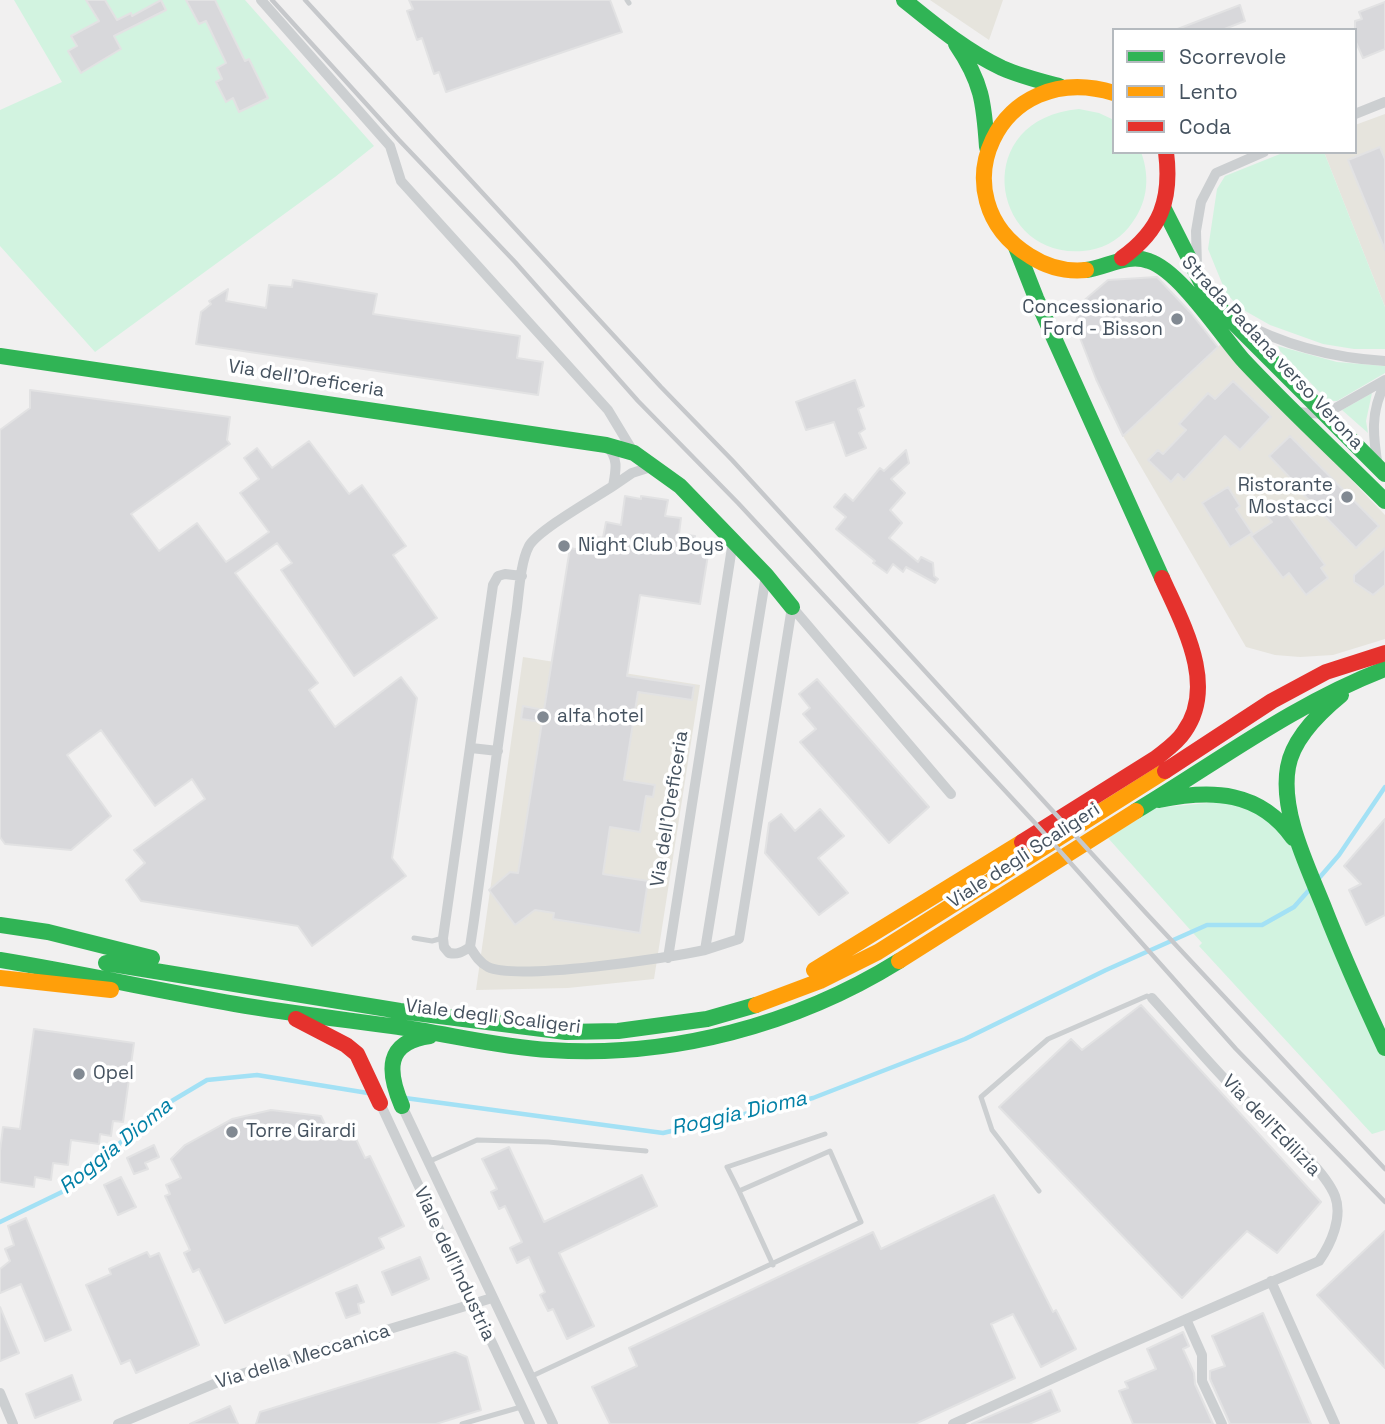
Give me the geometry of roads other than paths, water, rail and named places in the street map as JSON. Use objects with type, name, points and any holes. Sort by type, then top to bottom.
[{"type":"main road","points":[[904,0],[953,39],[1016,74],[1059,86]]},
{"type":"main road","points":[[953,39],[982,88],[988,153]]},
{"type":"main road","name":"Strada Padana verso Verona","points":[[1112,92],[1098,87],[1059,86],[1031,98],[1007,117],[995,134],[985,170],[988,204],[1004,234],[1028,256],[1058,268],[1091,269],[1134,257],[1153,261],[1167,271],[1225,339],[1385,501]]},
{"type":"main road","name":"Strada Padana verso Verona","points":[[1118,261],[1146,239],[1164,209],[1169,190],[1166,154]]},
{"type":"main road","name":"Strada Padana verso Verona","points":[[1164,209],[1198,279],[1225,314],[1382,470]]},
{"type":"main road","points":[[671,1025],[766,994],[816,969],[1173,747],[1186,733],[1194,717],[1197,670],[1189,638],[1036,298],[1016,247]]},
{"type":"main road","name":"Via dell'Oreficeria","points":[[0,356],[606,445],[634,453],[680,486],[766,575],[792,607]]},
{"type":"main road","name":"Viale degli Scaligeri","points":[[0,946],[400,1011],[566,1032],[618,1031],[707,1019],[764,1003],[820,981],[878,953],[1272,701],[1326,672],[1385,653]]},
{"type":"main road","points":[[1385,669],[1364,676],[1329,704],[1295,744],[1288,766],[1286,789],[1298,844],[1349,971],[1385,1048]]},
{"type":"main road","name":"Viale degli Scaligeri","points":[[0,960],[73,971],[282,1012],[408,1028],[442,1036],[568,1051],[635,1048],[690,1041],[771,1021],[836,996],[888,968],[1278,719],[1364,676]]},
{"type":"main road","points":[[1150,803],[1195,795],[1229,796],[1248,800],[1269,811],[1298,844]]},
{"type":"main road","points":[[0,925],[48,932],[161,961],[234,985]]},
{"type":"main road","points":[[0,978],[231,1003]]},
{"type":"main road","points":[[282,1012],[346,1045],[357,1054],[380,1103]]},
{"type":"main road","points":[[402,1106],[395,1091],[391,1070],[394,1053],[401,1044],[420,1036],[442,1036]]},
{"type":"street","points":[[261,0],[390,146],[401,181],[608,410],[634,453]]},
{"type":"street","points":[[1357,113],[1385,102]]},
{"type":"street","points":[[1198,279],[1196,231],[1201,202],[1216,173],[1259,154]]},
{"type":"street","points":[[1225,314],[1286,342],[1353,359],[1385,361]]},
{"type":"street","points":[[1296,412],[1325,414],[1385,382]]},
{"type":"street","points":[[1382,470],[1373,435],[1374,413],[1385,382]]},
{"type":"street","points":[[606,445],[616,461],[613,486]]},
{"type":"street","points":[[654,466],[632,473],[545,531],[530,544],[525,557],[470,947],[477,959],[501,971],[565,970],[668,958],[739,939],[792,607]]},
{"type":"street","name":"Via dell'Oreficeria","points":[[668,958],[733,541]]},
{"type":"street","points":[[705,950],[766,575]]},
{"type":"street","points":[[470,947],[460,953],[449,953],[444,947],[443,938],[493,585],[498,576],[522,576]]},
{"type":"street","points":[[792,607],[951,794]]},
{"type":"street","points":[[471,748],[498,751]]},
{"type":"street","name":"Via dell'Edilizia","points":[[953,1424],[1319,1261],[1328,1249],[1337,1215],[1335,1196],[1318,1170],[1224,1077],[1152,998]]},
{"type":"street","name":"Viale dell'Industria","points":[[380,1103],[530,1424]]},
{"type":"street","name":"Viale dell'Industria","points":[[402,1106],[553,1424]]},
{"type":"street","points":[[1271,1281],[1335,1424]]},
{"type":"street","name":"Via della Meccanica","points":[[118,1424],[228,1378],[492,1298]]},
{"type":"street","points":[[1186,1319],[1202,1355],[1202,1381],[1222,1424]]},
{"type":"street","points":[[0,1394],[13,1424]]},
{"type":"lane","points":[[414,937],[432,941],[443,938]]},
{"type":"lane","points":[[1039,1191],[992,1130],[981,1097],[1048,1039],[1147,996],[1152,998]]},
{"type":"lane","points":[[773,1265],[727,1167],[825,1134]]},
{"type":"lane","points":[[428,1162],[477,1140],[548,1142],[646,1151]]},
{"type":"lane","points":[[530,1377],[861,1222],[830,1151],[738,1191]]},
{"type":"lane","points":[[462,1424],[522,1407]]},
{"type":"waterway","name":"Roggia Dioma","points":[[1320,877],[1339,855],[1385,787]]},
{"type":"waterway","name":"Roggia Dioma","points":[[405,1098],[663,1133],[813,1098],[965,1039],[1106,970],[1207,925],[1262,925],[1294,907],[1310,889]]},
{"type":"waterway","name":"Roggia Dioma","points":[[0,1222],[62,1192],[165,1105],[207,1080],[257,1075],[368,1093]]},
{"type":"railway","points":[[272,0],[515,262],[638,401],[738,503],[1035,823],[1236,1049],[1385,1202]]},
{"type":"railway","points":[[305,0],[1385,1169]]},
{"type":"place","name":"Concessionario Ford - Bisson","points":[[1177,319]]},
{"type":"place","name":"Ristorante Mostacci","points":[[1347,497]]},
{"type":"place","name":"Night Club Boys","points":[[564,546]]},
{"type":"place","name":"alfa hotel","points":[[543,717]]},
{"type":"place","name":"Opel","points":[[79,1074]]},
{"type":"place","name":"Torre Girardi","points":[[232,1132]]}]
